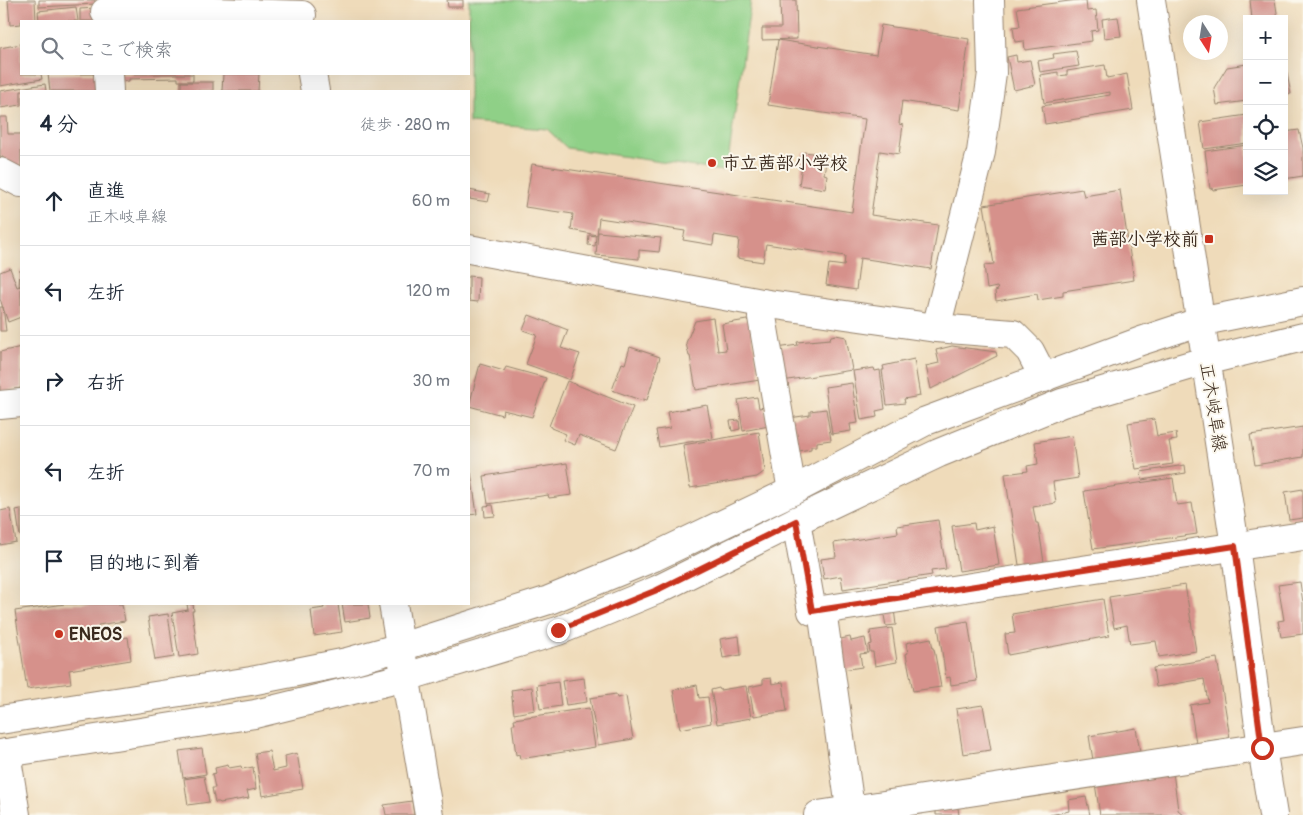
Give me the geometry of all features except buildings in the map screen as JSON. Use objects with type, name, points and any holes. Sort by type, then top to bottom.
[{"type":"street","points":[[936,328],[981,152],[992,73],[990,0]]},
{"type":"street","name":"正木岐阜線","points":[[1151,0],[1199,322],[1235,546],[1262,748],[1274,815]]},
{"type":"street","points":[[105,11],[302,12]]},
{"type":"street","points":[[108,75],[109,90]]},
{"type":"street","points":[[312,75],[315,90]]},
{"type":"street","points":[[0,172],[20,182]]},
{"type":"street","points":[[470,249],[762,302],[936,328],[1013,334],[1030,351],[1044,378]]},
{"type":"street","points":[[0,718],[250,681],[347,662],[401,647],[549,600],[654,557],[792,491],[926,421],[1141,340],[1199,322],[1303,301]]},
{"type":"street","points":[[762,302],[762,317],[792,491]]},
{"type":"street","points":[[16,815],[3,754],[255,714],[406,677],[558,630],[657,590],[939,453],[1062,403],[1205,361],[1303,337]]},
{"type":"street","points":[[0,405],[20,403]]},
{"type":"street","points":[[796,521],[812,611],[1303,536]]},
{"type":"street","points":[[394,605],[429,815]]},
{"type":"street","points":[[822,610],[851,812]]},
{"type":"street","points":[[818,815],[851,812],[1303,741]]},
{"type":"green space","points":[[469,0],[751,0],[727,168],[722,171],[567,148],[547,129],[470,123]]},
{"type":"place","name":"市立茜部小学校","points":[[712,163]]},
{"type":"place","name":"茜部小学校前","points":[[1209,239]]},
{"type":"place","name":"ENEOS","points":[[59,634]]},
{"type":"route","points":[[558,630],[657,590],[796,521],[812,611],[1235,546],[1262,748]]}]
